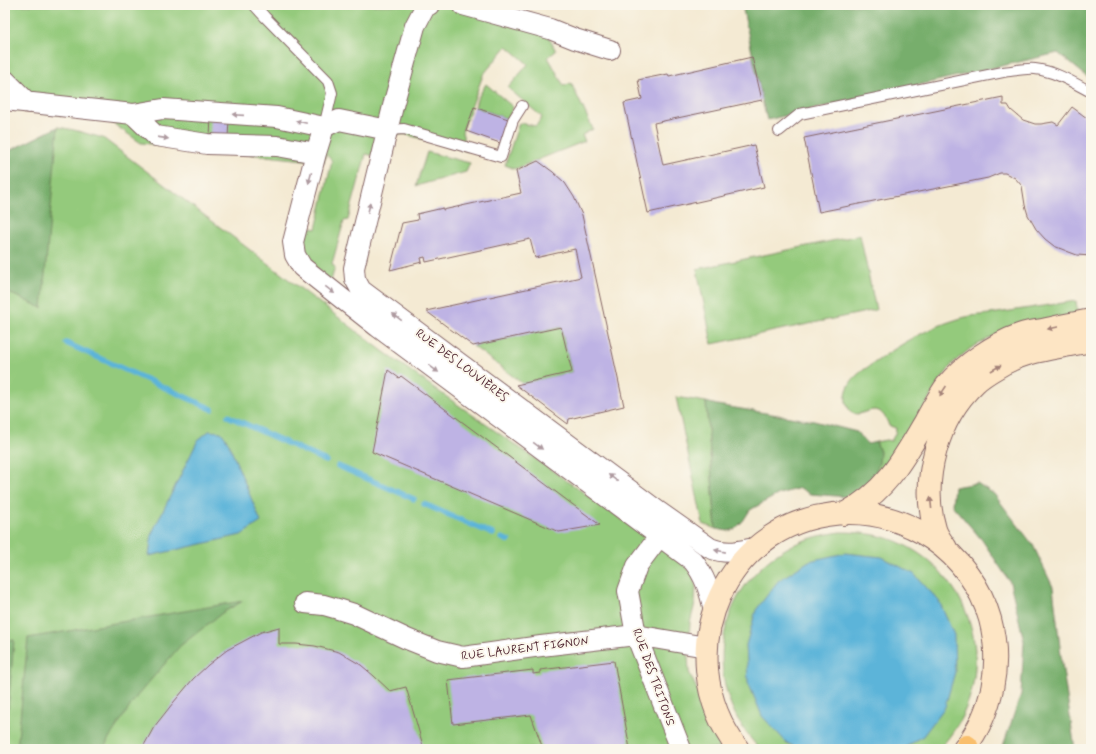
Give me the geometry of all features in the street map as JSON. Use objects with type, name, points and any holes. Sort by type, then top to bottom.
[{"type":"main road","points":[[844,514],[864,502],[890,476],[903,459],[947,386],[973,360],[1020,334],[1091,320]]},
{"type":"main road","points":[[949,552],[936,530],[932,516],[930,482],[933,459],[938,442],[944,427],[962,398],[975,383],[1004,363],[1025,354],[1091,341]]},
{"type":"main road","points":[[738,749],[723,726],[713,703],[707,675],[706,647],[709,626],[724,588],[732,574],[742,562],[774,535],[796,524],[819,517],[844,514],[876,516],[900,522],[936,541],[960,564],[970,577],[982,598],[992,625],[995,646],[995,670],[990,698],[980,725],[966,748]]},
{"type":"street","points":[[5,100],[133,114],[163,109],[277,117],[324,127],[339,120],[388,130],[415,26],[425,7],[429,5]]},
{"type":"street","points":[[464,5],[550,29],[610,50]]},
{"type":"street","points":[[5,80],[28,103]]},
{"type":"street","points":[[207,144],[196,134],[195,126],[200,115],[210,112]]},
{"type":"street","points":[[133,114],[156,136],[207,144],[277,146],[316,152]]},
{"type":"street","name":"RUE DES LOUVIÈRES","points":[[324,127],[316,152],[293,242],[295,254],[302,268],[378,327],[665,528],[717,551],[735,552],[758,547]]},
{"type":"street","name":"RUE DES LOUVIÈRES","points":[[388,130],[354,268],[355,279],[361,290],[665,528],[693,561],[705,579],[714,611]]},
{"type":"street","name":"RUE DES TRITONS","points":[[665,528],[637,566],[628,591],[636,635],[681,749]]},
{"type":"street","name":"RUE LAURENT FIGNON","points":[[305,603],[324,605],[354,614],[431,649],[463,657],[636,635],[706,647]]},
{"type":"lane","points":[[254,5],[328,81],[332,92],[324,127]]},
{"type":"lane","points":[[779,131],[800,114],[1003,72],[1034,68],[1049,72],[1091,92]]},
{"type":"lane","points":[[388,130],[404,129],[501,157],[513,120],[522,106]]},
{"type":"green space","points":[[5,5],[482,5],[547,34],[556,51],[548,57],[564,86],[571,83],[593,129],[582,135],[585,141],[515,169],[505,165],[519,123],[536,126],[542,117],[508,88],[528,64],[507,46],[483,75],[462,132],[467,151],[404,134],[397,135],[375,156],[366,154],[348,220],[344,221],[332,264],[335,267],[331,281],[317,270],[310,260],[305,243],[308,227],[316,229],[332,161],[326,154],[324,162],[141,143],[108,120],[5,109]]},
{"type":"green space","points":[[742,5],[1091,5],[1091,80],[1058,53],[767,120]]},
{"type":"green space","points":[[486,84],[513,107],[508,119],[475,107],[477,99]]},
{"type":"green space","points":[[58,127],[103,138],[384,352],[650,539],[676,555],[692,574],[696,586],[695,603],[690,623],[688,656],[689,672],[716,731],[713,732],[721,749],[5,749],[5,153]]},
{"type":"green space","points":[[58,127],[42,308],[5,291],[5,153]]},
{"type":"green space","points":[[427,152],[470,163],[466,172],[416,186]]},
{"type":"green space","points":[[860,235],[876,310],[712,344],[697,269]]},
{"type":"green space","points":[[1076,301],[1078,315],[994,336],[971,348],[953,363],[936,387],[901,447],[867,491],[880,452],[876,442],[886,440],[891,441],[895,434],[896,428],[889,426],[885,417],[879,411],[874,410],[857,414],[850,411],[846,402],[846,393],[856,376],[906,342],[926,331],[958,319]]},
{"type":"green space","points":[[561,327],[572,372],[523,384],[473,346]]},
{"type":"green space","points":[[676,397],[706,402],[716,529],[703,524]]},
{"type":"green space","points":[[706,402],[814,421],[857,432],[868,444],[876,442],[880,452],[879,463],[867,491],[849,497],[810,494],[800,488],[779,494],[750,510],[743,521],[735,529],[728,531],[716,529]]},
{"type":"green space","points":[[977,483],[994,494],[1033,545],[1053,587],[1062,664],[1075,749],[1002,749],[1021,694],[1024,641],[1010,582],[982,540],[952,505],[954,487]]},
{"type":"green space","points":[[840,532],[868,534],[896,541],[925,558],[947,579],[963,605],[973,634],[975,664],[971,694],[959,723],[939,749],[903,749],[923,736],[787,743],[799,749],[760,749],[741,725],[728,698],[723,670],[723,641],[730,614],[743,589],[762,566],[787,548],[800,542],[826,534]]},
{"type":"green space","points":[[243,601],[222,613],[180,646],[137,696],[109,738],[104,749],[17,749],[28,638]]},
{"type":"green space","points":[[14,640],[5,745],[5,641]]},
{"type":"water","points":[[209,431],[221,432],[227,440],[261,522],[241,535],[149,556],[152,533],[198,440]]},
{"type":"water","points":[[845,553],[882,557],[914,574],[939,601],[954,635],[955,672],[945,707],[923,736],[903,749],[799,749],[787,743],[762,716],[748,682],[746,645],[756,610],[778,581],[809,561]]},
{"type":"building","points":[[752,57],[762,100],[654,123],[663,165],[754,145],[764,187],[648,213],[624,103],[642,99],[638,80],[668,74],[669,76]]},
{"type":"building","points":[[1003,97],[1003,105],[1008,105],[1011,110],[1023,120],[1035,124],[1053,122],[1058,125],[1072,107],[1091,121],[1091,256],[1077,255],[1054,246],[1045,239],[1036,229],[1028,215],[1022,186],[1015,178],[1005,173],[1000,173],[988,178],[819,212],[804,138]]},
{"type":"building","points":[[474,107],[508,119],[500,143],[466,131]]},
{"type":"building","points":[[211,117],[229,119],[228,138],[210,136]]},
{"type":"building","points":[[538,161],[565,183],[574,197],[582,215],[624,406],[569,419],[568,424],[516,385],[572,372],[561,327],[473,346],[426,311],[581,277],[575,249],[535,258],[530,239],[426,262],[425,257],[421,258],[422,262],[390,270],[402,223],[418,220],[417,214],[443,208],[443,210],[521,193],[516,171]]},
{"type":"building","points":[[388,370],[399,378],[401,376],[600,525],[559,532],[372,452]]},
{"type":"building","points":[[279,627],[279,644],[315,646],[339,652],[361,665],[390,691],[406,687],[423,749],[142,749],[154,727],[193,679],[208,665],[227,650],[261,632]]},
{"type":"building","points":[[614,661],[630,749],[543,749],[531,715],[453,724],[448,680],[533,670],[533,674],[540,673],[540,670]]},
{"type":"waterway","points":[[66,343],[212,409]]},
{"type":"waterway","points":[[228,416],[326,461]]},
{"type":"waterway","points":[[338,466],[414,499]]},
{"type":"waterway","points":[[424,504],[493,534]]},
{"type":"waterway","points":[[502,538],[509,541]]}]
